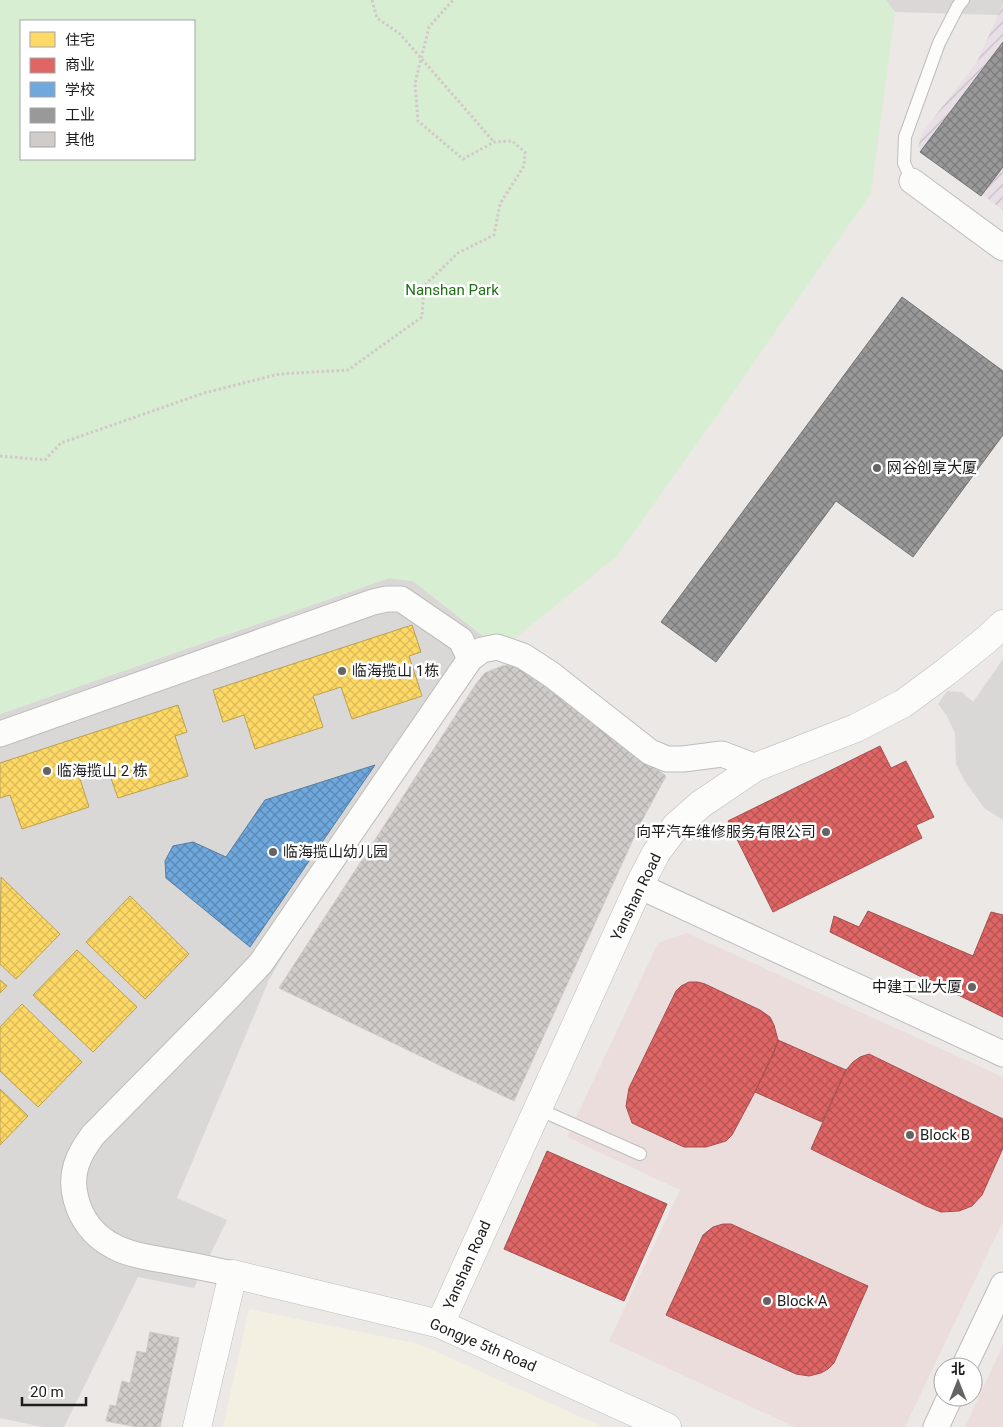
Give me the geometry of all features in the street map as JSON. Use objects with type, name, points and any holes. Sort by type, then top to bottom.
[{"type":"street","points":[[912,181],[1003,248]]},
{"type":"street","points":[[0,734],[364,605],[387,599],[402,599],[461,640],[470,659]]},
{"type":"street","name":"Yanshan Road","points":[[440,1324],[639,886],[656,853],[676,826],[701,804],[756,767],[856,728],[904,703],[946,672],[1003,624]]},
{"type":"street","points":[[197,1427],[233,1274],[142,1256],[113,1246],[93,1232],[79,1212],[74,1192],[74,1171],[81,1152],[93,1135],[261,963],[470,659],[482,650],[497,646],[524,656],[552,675],[650,752],[667,758],[684,759],[722,754],[756,767]]},
{"type":"street","points":[[639,886],[1003,1054]]},
{"type":"street","name":"Gongye 5th Road","points":[[233,1274],[440,1324],[667,1427]]},
{"type":"street","points":[[969,1357],[1003,1285]]},
{"type":"street","points":[[936,1427],[945,1407]]},
{"type":"lane","points":[[912,181],[904,163],[905,137],[938,43],[963,0]]},
{"type":"lane","points":[[538,1109],[640,1154]]},
{"type":"path","points":[[372,0],[377,18],[400,34],[494,142]]},
{"type":"path","points":[[0,456],[45,460],[61,443],[204,393],[280,374],[348,370],[422,318],[424,286],[458,253],[494,235],[500,204],[524,166],[525,152],[512,141],[494,142],[463,159],[418,121],[416,83],[429,26],[454,0]]},
{"type":"shaded area","points":[[886,0],[1003,0],[1003,4],[998,15],[895,12]]},
{"type":"shaded area","points":[[1003,4],[1003,210],[918,147],[922,133],[977,62]]},
{"type":"shaded area","points":[[389,578],[413,581],[497,647],[498,652],[462,684],[316,898],[269,980],[177,1198],[227,1220],[194,1288],[138,1277],[64,1427],[43,1427],[0,1418],[0,714]]},
{"type":"shaded area","points":[[1003,659],[1003,820],[984,808],[964,780],[956,764],[955,733],[947,716],[938,704],[947,691],[962,692],[973,702]]},
{"type":"shaded area","points":[[687,933],[1003,1077],[1003,1221],[938,1357],[933,1357],[933,1368],[905,1427],[795,1427],[609,1341],[680,1190],[567,1137],[658,943]]},
{"type":"shaded area","points":[[249,1309],[419,1344],[603,1427],[223,1427]]},
{"type":"shaded area","points":[[1003,1345],[1003,1427],[965,1427],[974,1407],[983,1407],[983,1388]]},
{"type":"green space","name":"Nanshan Park","points":[[0,0],[886,0],[895,12],[871,193],[617,556],[498,652],[497,646],[413,581],[389,578],[0,714]]},
{"type":"building: 住宅","name":"临海揽山 1栋","points":[[412,625],[421,652],[409,656],[422,696],[352,719],[341,687],[313,696],[323,727],[255,749],[244,715],[223,722],[213,690]]},
{"type":"building: 住宅","name":"临海揽山 2 栋","points":[[178,705],[187,732],[175,736],[188,776],[118,798],[107,767],[79,776],[89,807],[22,829],[10,795],[0,798],[0,763]]},
{"type":"building: 住宅","points":[[1,877],[60,934],[16,979],[0,964]]},
{"type":"building: 住宅","points":[[130,896],[189,954],[145,999],[86,942]]},
{"type":"building: 住宅","points":[[77,950],[137,1007],[93,1052],[33,995]]},
{"type":"building: 住宅","points":[[0,980],[7,986],[0,993]]},
{"type":"building: 住宅","points":[[22,1004],[82,1062],[38,1107],[0,1071],[0,1027]]},
{"type":"building: 住宅","points":[[0,1089],[28,1116],[0,1145]]},
{"type":"building: 商业","name":"向平汽车维修服务有限公司","points":[[880,746],[891,768],[906,761],[934,817],[916,825],[922,838],[773,912],[728,821]]},
{"type":"building: 商业","name":"中建工业大厦","points":[[868,911],[973,956],[991,912],[1003,915],[1003,1017],[830,932],[834,916],[859,927]]},
{"type":"building: 商业","points":[[689,982],[705,984],[760,1010],[770,1017],[778,1040],[755,1092],[732,1135],[726,1141],[706,1147],[684,1147],[632,1123],[626,1106],[629,1088],[676,991]]},
{"type":"building: 商业","points":[[778,1040],[846,1070],[822,1122],[755,1092]]},
{"type":"building: 商业","name":"Block B","points":[[869,1054],[1003,1119],[1003,1148],[982,1195],[972,1206],[959,1211],[941,1212],[811,1149],[846,1070],[860,1057]]},
{"type":"building: 商业","points":[[547,1151],[667,1204],[624,1301],[504,1249]]},
{"type":"building: 商业","name":"Block A","points":[[731,1224],[868,1286],[834,1363],[828,1369],[809,1376],[796,1374],[666,1315],[703,1235],[713,1227]]},
{"type":"building: 学校","name":"临海揽山幼儿园","points":[[375,765],[250,947],[166,878],[165,861],[173,846],[193,842],[226,857],[265,800]]},
{"type":"building: 工业","points":[[1003,42],[1003,167],[981,196],[920,152]]},
{"type":"building: 工业","name":"网谷创享大厦","points":[[902,297],[1003,371],[1003,435],[913,557],[836,501],[716,662],[661,622]]},
{"type":"building: 其他","points":[[514,664],[666,776],[640,824],[514,1101],[279,988],[476,684],[485,673],[502,666]]},
{"type":"building: 其他","points":[[150,1332],[179,1338],[160,1427],[137,1427],[106,1421],[110,1405],[116,1406],[122,1381],[130,1383],[137,1351],[146,1353]]},
{"type":"place","name":"网谷创享大厦","points":[[877,468]]},
{"type":"place","name":"临海揽山 1栋","points":[[342,671]]},
{"type":"place","name":"临海揽山 2 栋","points":[[47,771]]},
{"type":"place","name":"向平汽车维修服务有限公司","points":[[826,832]]},
{"type":"place","name":"临海揽山幼儿园","points":[[273,852]]},
{"type":"place","name":"中建工业大厦","points":[[972,987]]},
{"type":"place","name":"Block B","points":[[910,1135]]},
{"type":"place","name":"Block A","points":[[767,1301]]}]
